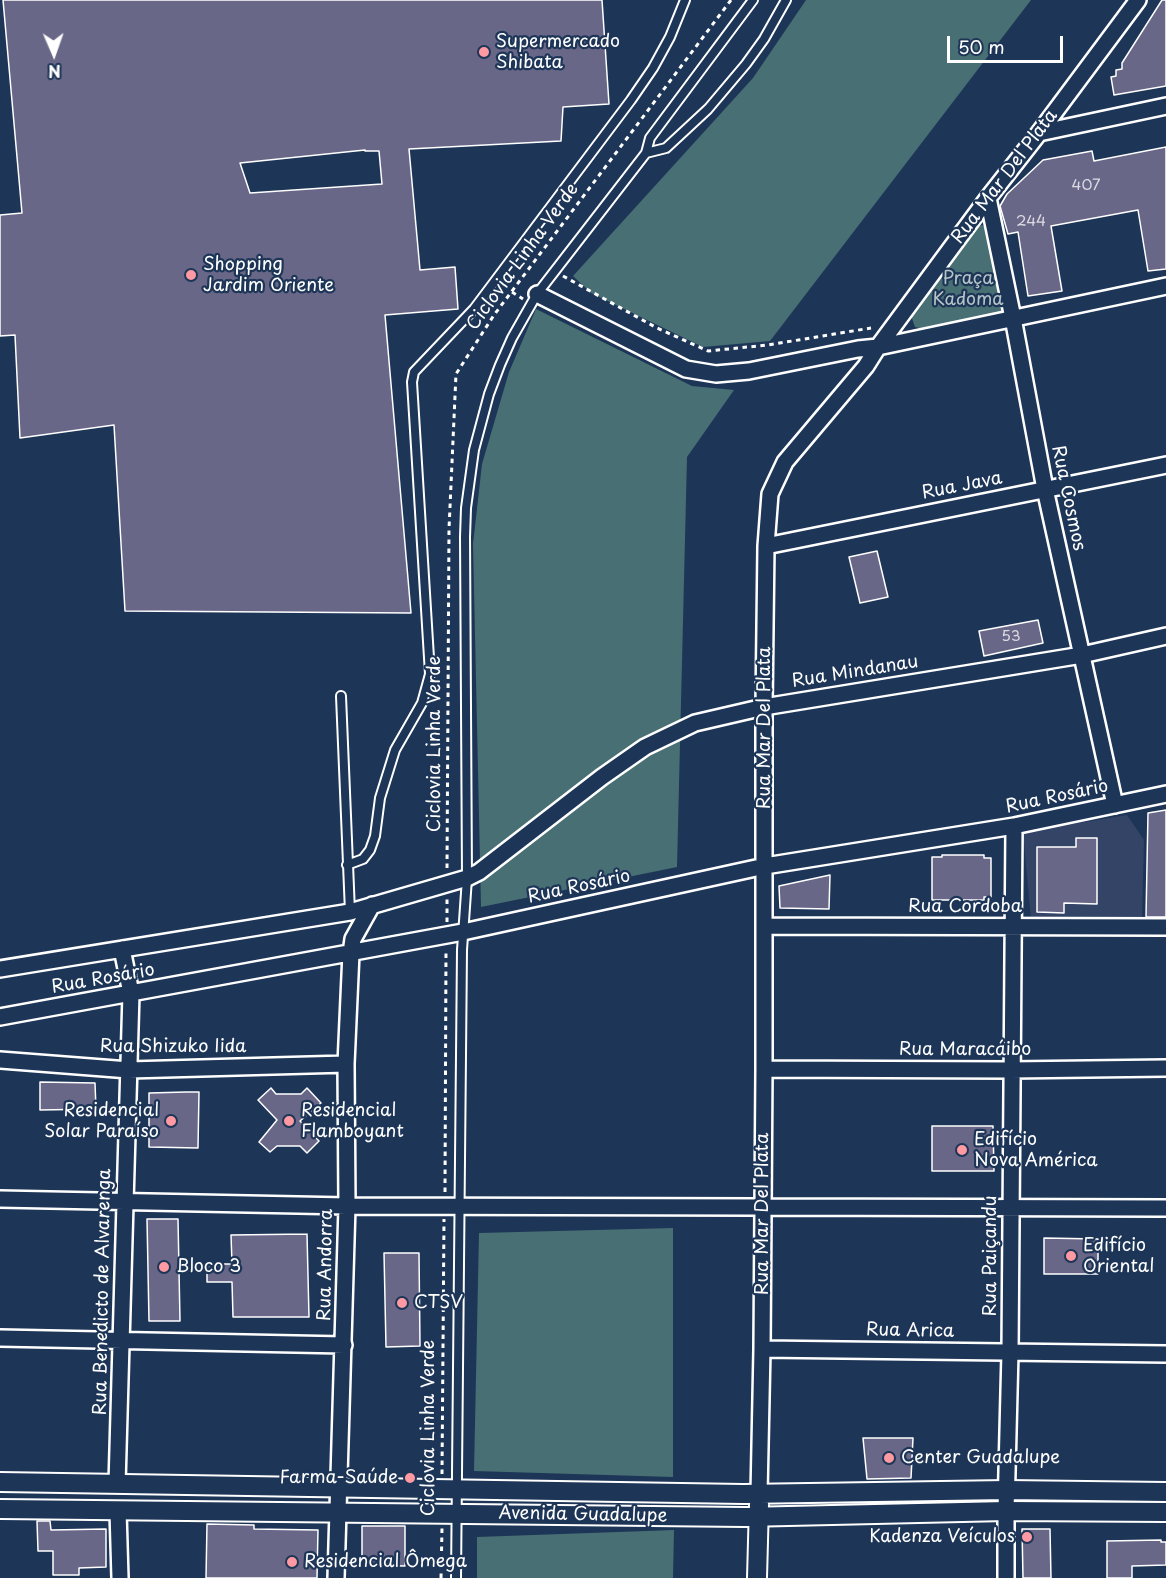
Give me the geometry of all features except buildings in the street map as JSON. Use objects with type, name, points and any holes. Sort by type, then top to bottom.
[{"type":"street","name":"Rua Mar Del Plata","points":[[757,1578],[762,1349],[764,707],[766,546],[770,494],[785,462],[866,366],[988,198],[1138,0]]},
{"type":"street","points":[[1039,133],[1166,106]]},
{"type":"street","name":"Rua Cosmos","points":[[988,198],[1045,489],[1114,805]]},
{"type":"street","points":[[537,294],[686,369],[716,374],[749,371],[878,347],[1166,286]]},
{"type":"street","name":"Rua Java","points":[[766,546],[1166,465]]},
{"type":"street","name":"Rua Mindanau","points":[[0,969],[350,912],[467,878],[479,872],[602,777],[645,747],[696,723],[764,707],[1082,655],[1166,636]]},
{"type":"street","name":"Rua Rosário","points":[[0,1017],[463,932],[765,866],[1014,826],[1166,794]]},
{"type":"street","name":"Rua Paiçandu","points":[[1006,1578],[1014,826]]},
{"type":"street","name":"Rua Andorra","points":[[336,1578],[344,1345],[347,1206],[346,1064],[351,953],[353,939],[372,905]]},
{"type":"street","name":"Rua Cordoba","points":[[764,926],[1166,927]]},
{"type":"street","name":"Rua Benedicto de Alvarenga","points":[[117,1484],[131,993],[122,949]]},
{"type":"street","name":"Rua Shizuko Iida","points":[[0,1060],[129,1070],[346,1064]]},
{"type":"street","name":"Rua Maracáibo","points":[[764,1068],[1011,1070],[1166,1068]]},
{"type":"street","points":[[0,1199],[347,1206],[1166,1208]]},
{"type":"street","points":[[0,1338],[344,1345]]},
{"type":"street","name":"Rua Arica","points":[[762,1349],[1166,1354]]},
{"type":"street","name":"Avenida Guadalupe","points":[[0,1482],[759,1494],[1007,1490],[1166,1492]]},
{"type":"street","name":"Avenida Guadalupe","points":[[0,1509],[760,1515],[1005,1511],[1166,1512]]},
{"type":"street","points":[[118,1511],[120,1578]]},
{"type":"lane","points":[[347,865],[363,859],[370,850],[375,836],[381,798],[395,750],[422,703],[430,674],[412,382],[414,372],[474,309],[642,84],[670,37],[685,0]]},
{"type":"lane","points":[[456,1578],[449,1513],[452,1206],[467,878],[465,537],[469,479],[474,450],[489,394],[512,338],[537,294],[646,153],[650,138],[753,0]]},
{"type":"lane","points":[[646,153],[666,148],[708,109],[764,39],[786,0]]},
{"type":"lane","points":[[341,696],[350,912]]},
{"type":"path","name":"Ciclovia Linha Verde","points":[[449,1490],[452,1206],[447,935],[449,529],[456,374],[494,315],[731,0]]},
{"type":"path","points":[[554,270],[657,328],[708,351],[768,345],[871,328]]},
{"type":"path","name":"Ciclovia Linha Verde","points":[[441,1578],[449,1513]]},
{"type":"shaded area","points":[[1127,815],[1144,840],[1142,919],[1031,920],[1023,832]]},
{"type":"green space","points":[[806,0],[1031,0],[770,341],[703,347],[591,293],[573,276],[753,78]]},
{"type":"green space","name":"Praça Kadoma","points":[[982,225],[987,228],[1004,312],[928,330],[915,327],[910,313]]},
{"type":"green space","points":[[536,309],[692,386],[734,390],[687,457],[677,867],[481,907],[473,544],[482,464],[509,372]]},
{"type":"green space","points":[[673,1228],[673,1477],[474,1471],[479,1233]]},
{"type":"green space","points":[[674,1530],[673,1578],[477,1578],[477,1537]]},
{"type":"place","name":"Supermercado Shibata","points":[[484,52]]},
{"type":"place","name":"Shopping Jardim Oriente","points":[[191,275]]},
{"type":"place","name":"Residencial Solar Paraíso","points":[[171,1121]]},
{"type":"place","name":"Residencial Flamboyant","points":[[289,1121]]},
{"type":"place","name":"Edifício Nova América","points":[[962,1150]]},
{"type":"place","name":"Edifício Oriental","points":[[1071,1256]]},
{"type":"place","name":"Bloco 3","points":[[164,1267]]},
{"type":"place","name":"CTSV","points":[[402,1303]]},
{"type":"place","name":"Center Guadalupe","points":[[889,1458]]},
{"type":"place","name":"Farma-Saúde","points":[[410,1478]]},
{"type":"place","name":"Kadenza Veículos","points":[[1027,1537]]},
{"type":"place","name":"Residencial Ômega","points":[[292,1562]]}]
